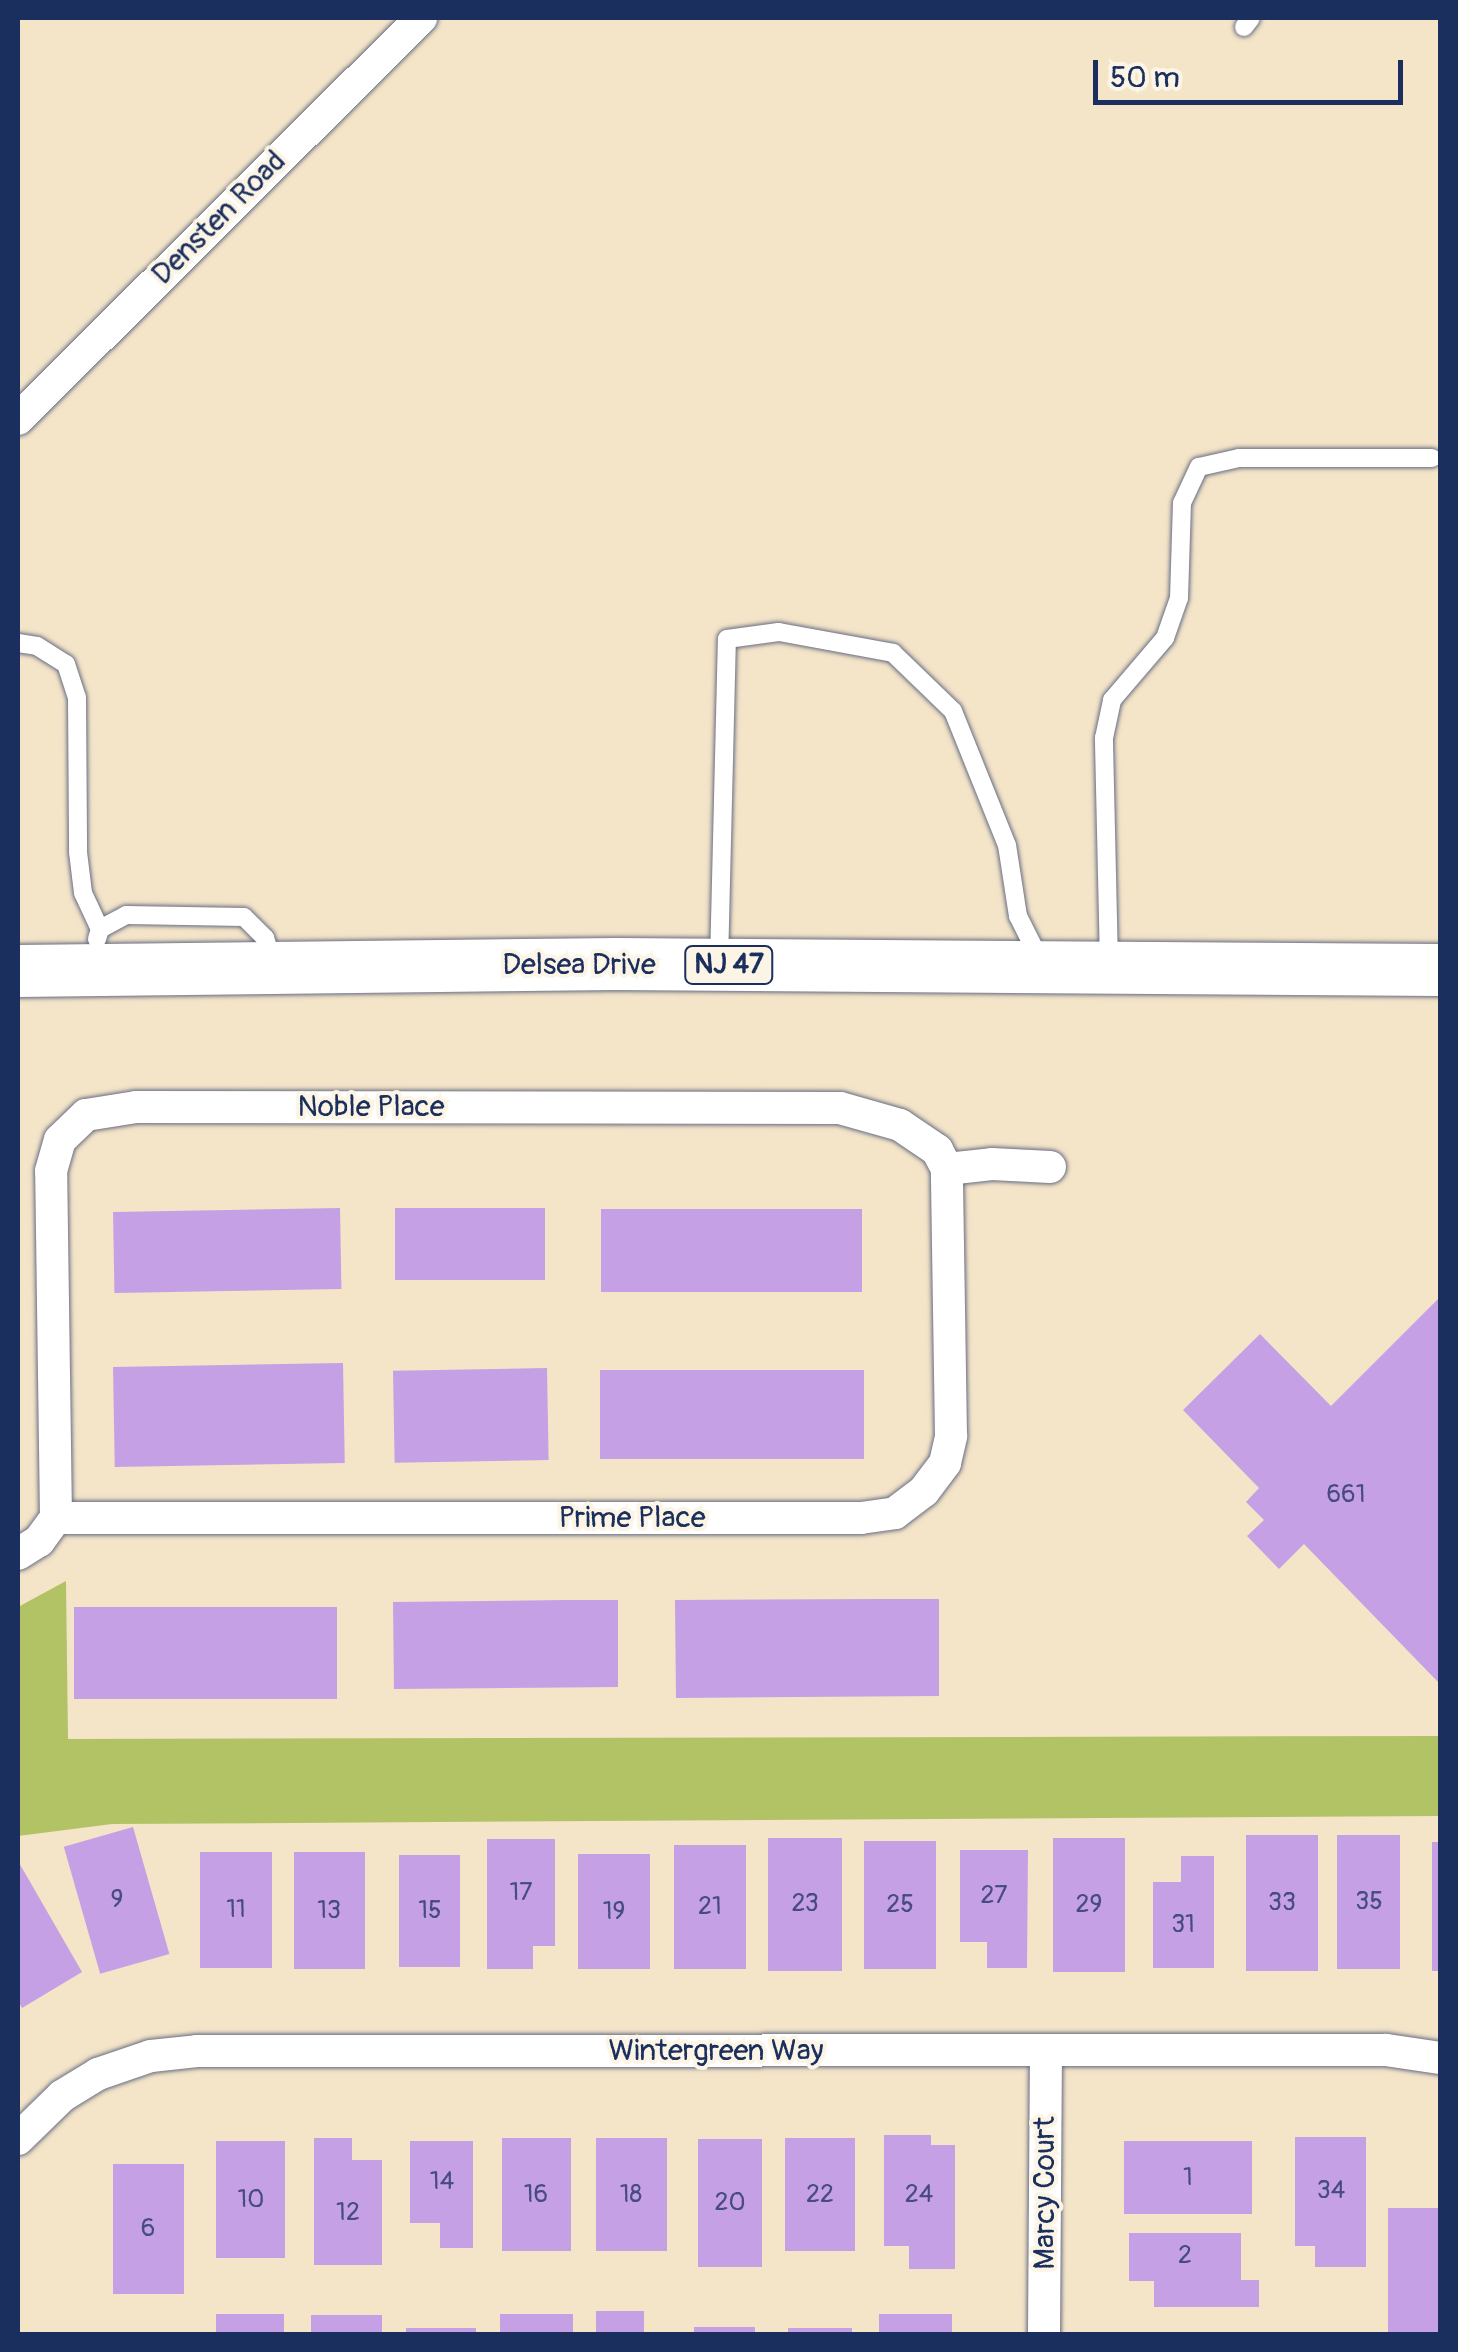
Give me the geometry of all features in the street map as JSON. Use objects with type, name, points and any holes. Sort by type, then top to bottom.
[{"type":"main road","name":"Delsea Drive","points":[[18,972],[93,950],[274,968],[719,965],[1440,970]]},
{"type":"street","name":"Densten Road","points":[[18,419],[421,18]]},
{"type":"street","name":"Noble Place","points":[[56,1518],[51,1171],[60,1140],[86,1114],[136,1106],[840,1108],[900,1125],[938,1150],[947,1169]]},
{"type":"street","points":[[947,1169],[992,1164],[1050,1167]]},
{"type":"street","name":"Prime Place","points":[[56,1518],[861,1518],[895,1514],[924,1491],[945,1463],[950,1436],[947,1169]]},
{"type":"street","points":[[18,1554],[39,1541],[56,1518]]},
{"type":"street","name":"Wintergreen Way","points":[[18,2139],[44,2110],[81,2084],[133,2060],[171,2052],[1386,2050],[1440,2058]]},
{"type":"street","name":"Marcy Court","points":[[1044,2334],[1046,2052]]},
{"type":"lane","points":[[1110,968],[1104,738],[1112,700],[1165,638],[1179,598],[1182,503],[1198,467],[1239,458],[1432,458]]},
{"type":"lane","points":[[719,965],[727,640],[779,632],[893,653],[953,712],[1006,845],[1018,916],[1044,968]]},
{"type":"lane","points":[[18,643],[38,646],[66,664],[78,697],[78,852],[93,950]]},
{"type":"green space","points":[[66,1581],[68,1739],[1440,1736],[1440,1816],[112,1824],[18,1836],[18,1607]]},
{"type":"building","points":[[340,1208],[341,1289],[114,1293],[113,1212]]},
{"type":"building","points":[[395,1208],[545,1208],[545,1280],[395,1280]]},
{"type":"building","points":[[601,1209],[862,1209],[862,1292],[601,1292]]},
{"type":"building","points":[[1440,1297],[1440,1684],[1304,1544],[1279,1569],[1247,1536],[1264,1520],[1246,1502],[1259,1488],[1183,1410],[1260,1334],[1331,1406]]},
{"type":"building","points":[[343,1363],[345,1463],[115,1467],[113,1367]]},
{"type":"building","points":[[547,1368],[549,1460],[395,1463],[393,1371]]},
{"type":"building","points":[[600,1370],[864,1370],[864,1459],[600,1459]]},
{"type":"building","points":[[939,1599],[939,1696],[676,1698],[675,1600]]},
{"type":"building","points":[[618,1600],[618,1687],[394,1689],[393,1602]]},
{"type":"building","points":[[74,1607],[337,1607],[337,1699],[74,1699]]},
{"type":"building","points":[[133,1827],[169,1954],[100,1974],[64,1847]]},
{"type":"building","points":[[1246,1835],[1318,1835],[1318,1971],[1246,1971]]},
{"type":"building","points":[[1337,1835],[1400,1835],[1400,1969],[1337,1969]]},
{"type":"building","points":[[768,1838],[842,1838],[842,1971],[768,1971]]},
{"type":"building","points":[[1053,1838],[1125,1838],[1125,1972],[1053,1972]]},
{"type":"building","points":[[487,1839],[555,1839],[555,1946],[533,1946],[533,1969],[487,1969]]},
{"type":"building","points":[[864,1841],[936,1841],[936,1969],[864,1969]]},
{"type":"building","points":[[1432,1842],[1440,1842],[1440,1971],[1432,1971]]},
{"type":"building","points":[[674,1845],[746,1845],[746,1969],[674,1969]]},
{"type":"building","points":[[960,1850],[1028,1850],[1027,1968],[987,1968],[987,1942],[960,1942]]},
{"type":"building","points":[[200,1852],[272,1852],[272,1968],[200,1968]]},
{"type":"building","points":[[294,1852],[365,1852],[365,1969],[294,1969]]},
{"type":"building","points":[[578,1854],[650,1854],[650,1969],[578,1969]]},
{"type":"building","points":[[399,1855],[460,1855],[460,1967],[399,1967]]},
{"type":"building","points":[[1181,1856],[1214,1856],[1214,1968],[1153,1968],[1153,1882],[1181,1882]]},
{"type":"building","points":[[18,1861],[82,1972],[22,2008],[18,2001]]},
{"type":"building","points":[[884,2135],[931,2135],[931,2145],[955,2145],[955,2269],[909,2269],[909,2246],[884,2246]]},
{"type":"building","points":[[1295,2137],[1366,2137],[1366,2267],[1315,2267],[1315,2246],[1295,2246]]},
{"type":"building","points":[[314,2138],[352,2138],[352,2160],[382,2160],[382,2265],[314,2265]]},
{"type":"building","points":[[502,2138],[571,2138],[571,2251],[502,2251]]},
{"type":"building","points":[[596,2138],[667,2138],[667,2251],[596,2251]]},
{"type":"building","points":[[785,2138],[855,2138],[855,2251],[785,2251]]},
{"type":"building","points":[[698,2139],[762,2139],[762,2267],[698,2267]]},
{"type":"building","points":[[216,2141],[285,2141],[285,2258],[216,2258]]},
{"type":"building","points":[[410,2141],[473,2141],[473,2248],[440,2248],[440,2223],[410,2223]]},
{"type":"building","points":[[1124,2141],[1252,2141],[1252,2214],[1124,2214]]},
{"type":"building","points":[[113,2164],[184,2164],[184,2294],[113,2294]]},
{"type":"building","points":[[1388,2208],[1440,2208],[1440,2334],[1388,2334]]},
{"type":"building","points":[[1129,2233],[1241,2233],[1241,2280],[1259,2280],[1259,2307],[1154,2307],[1154,2281],[1129,2281]]},
{"type":"building","points":[[596,2311],[644,2311],[644,2334],[596,2334]]},
{"type":"building","points":[[216,2314],[284,2314],[284,2334],[216,2334]]},
{"type":"building","points":[[500,2314],[573,2314],[573,2334],[500,2334]]},
{"type":"building","points":[[879,2314],[952,2314],[952,2334],[879,2334]]},
{"type":"building","points":[[311,2315],[382,2315],[382,2334],[311,2334]]},
{"type":"building","points":[[694,2327],[755,2327],[755,2334],[694,2334]]},
{"type":"building","points":[[406,2328],[476,2328],[476,2334],[406,2334]]},
{"type":"building","points":[[788,2328],[852,2328],[852,2334],[788,2334]]}]
